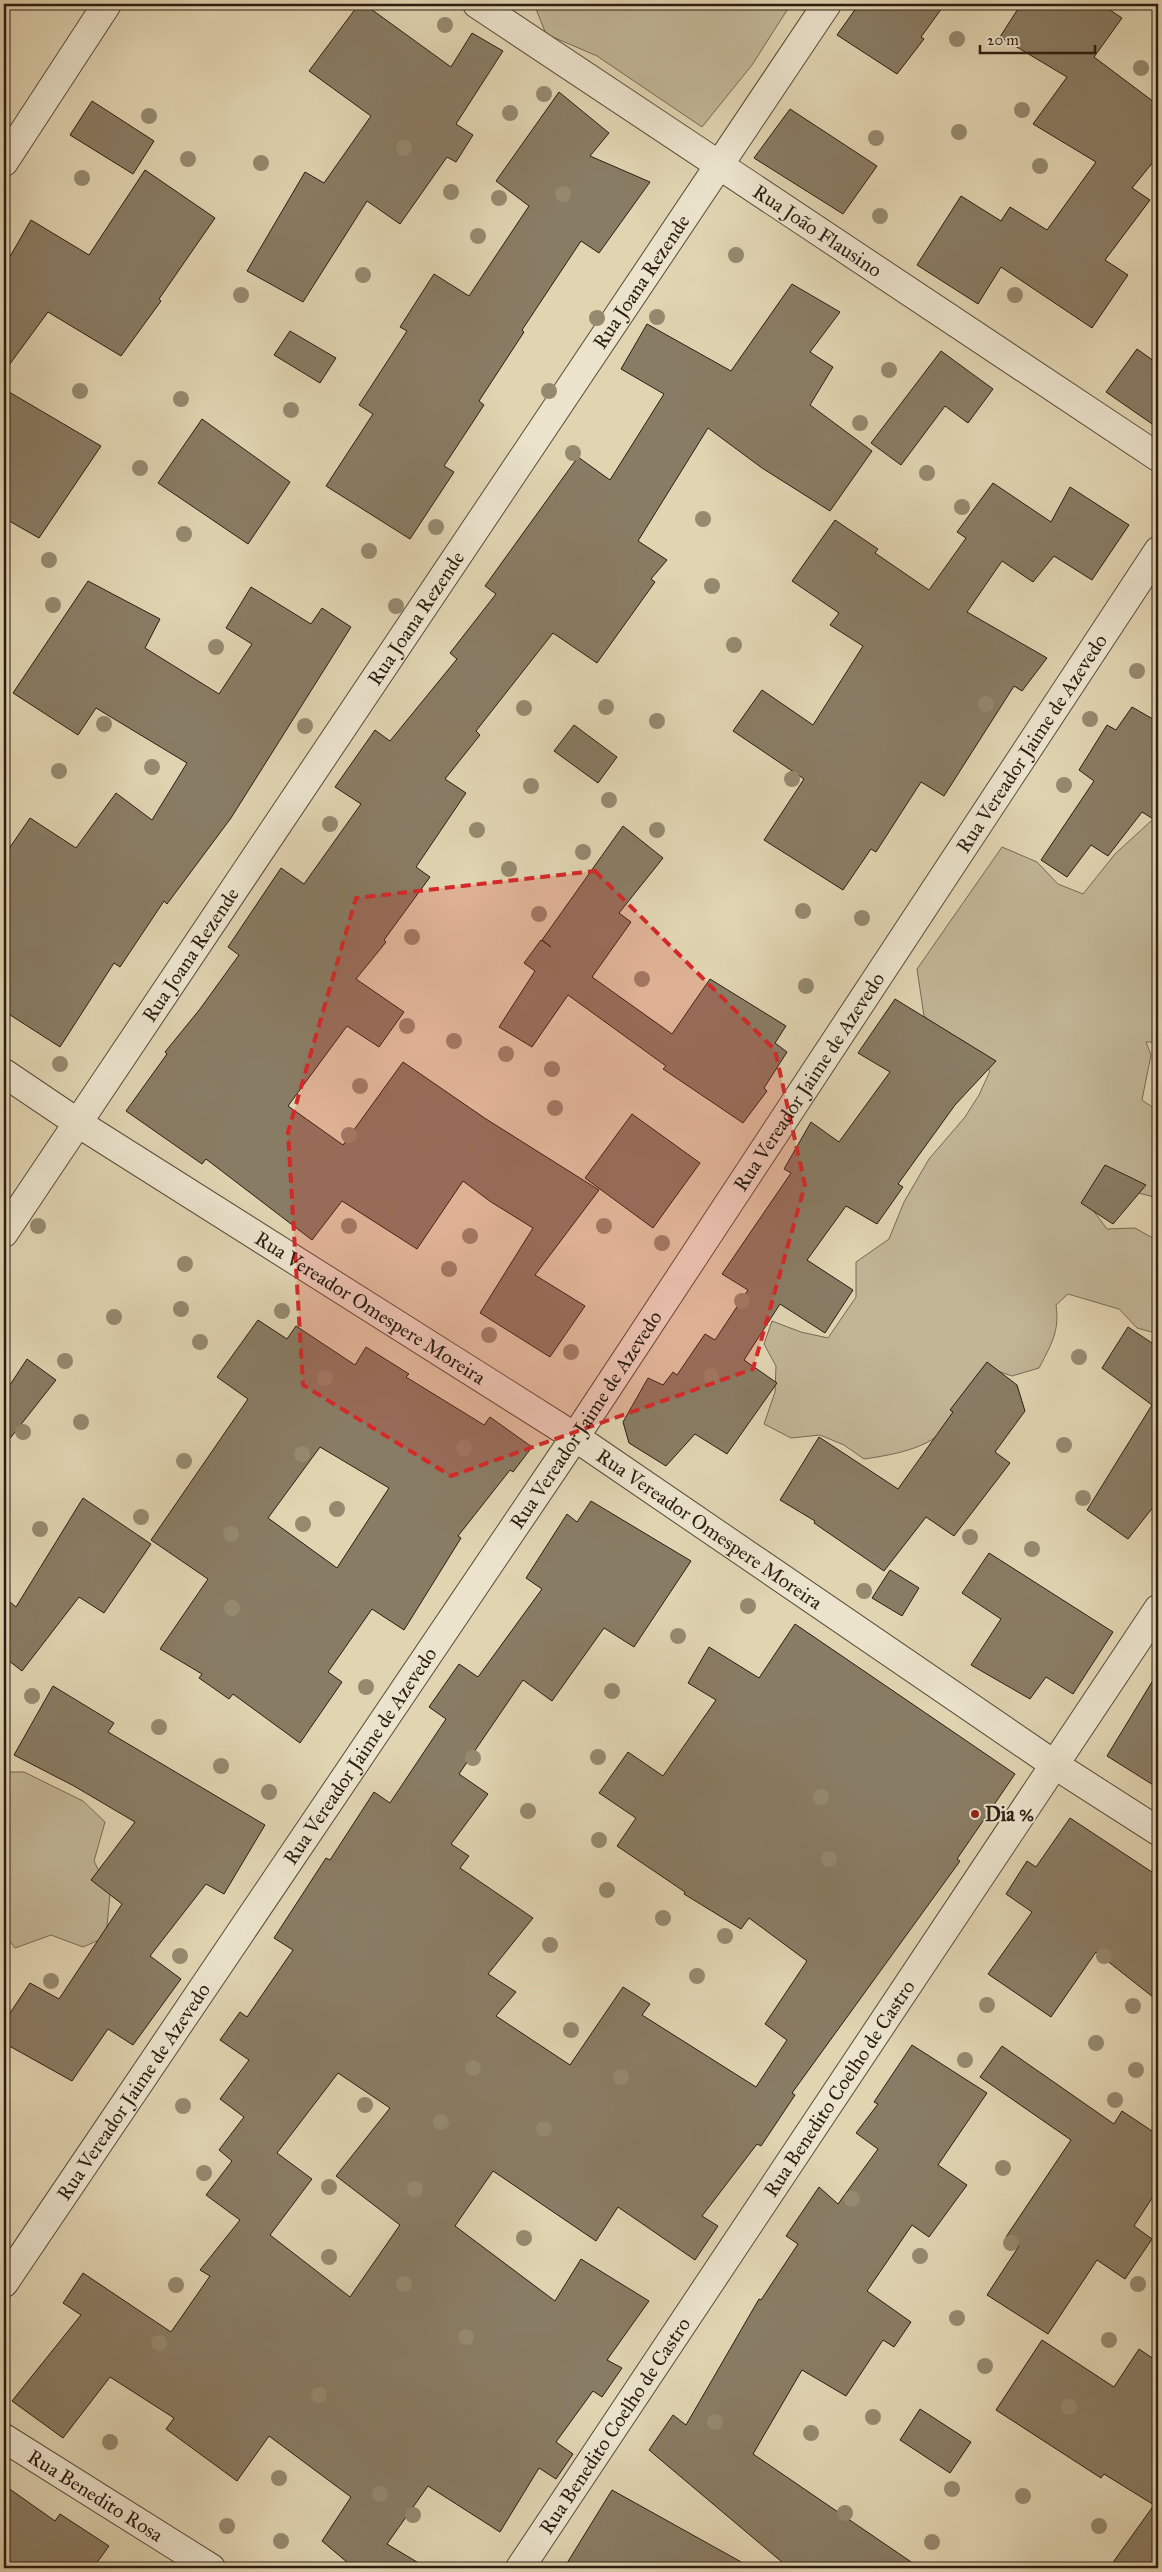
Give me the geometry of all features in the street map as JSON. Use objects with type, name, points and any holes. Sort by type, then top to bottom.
[{"type":"street","points":[[4,162],[108,4]]},
{"type":"street","name":"Rua João Flausino","points":[[477,4],[719,163],[1158,457]]},
{"type":"street","name":"Rua Joana Rezende","points":[[4,1233],[827,4]]},
{"type":"street","name":"Rua Vereador Jaime de Azevedo","points":[[4,2283],[575,1437],[1158,551]]},
{"type":"street","name":"Rua Vereador Omespere Moreira","points":[[4,1073],[78,1122],[575,1437],[1055,1765],[1158,1831]]},
{"type":"street","name":"Rua Benedito Coelho de Castro","points":[[520,2568],[1158,1610]]},
{"type":"street","name":"Rua Benedito Rosa","points":[[4,2438],[211,2568]]},
{"type":"highlighted area","points":[[595,871],[775,1050],[805,1185],[753,1369],[451,1476],[303,1385],[288,1132],[356,898]]},
{"type":"shaded area","points":[[534,4],[791,4],[752,65],[702,127],[597,56],[546,34]]},
{"type":"shaded area","points":[[1158,820],[1158,1042],[1146,1042],[1151,1055],[1142,1100],[1158,1111],[1158,1198],[1123,1189],[1090,1206],[1107,1229],[1135,1228],[1158,1241],[1158,1331],[1155,1333],[1137,1328],[1119,1309],[1068,1294],[1056,1305],[1057,1323],[1054,1338],[1039,1368],[1012,1376],[992,1369],[955,1419],[938,1436],[928,1442],[897,1453],[864,1459],[844,1445],[820,1435],[791,1438],[764,1424],[775,1392],[776,1366],[764,1344],[772,1321],[801,1332],[828,1338],[856,1297],[856,1262],[889,1239],[904,1202],[929,1159],[965,1117],[979,1095],[990,1071],[924,1016],[917,969],[1002,847],[1037,862],[1058,884],[1083,894],[1115,854],[1151,821]]},
{"type":"shaded area","points":[[6,1772],[24,1772],[83,1801],[105,1822],[94,1861],[110,1894],[106,1937],[83,1947],[51,1935],[15,1948],[4,1934],[4,1774]]},
{"type":"building","points":[[359,4],[364,4],[451,67],[472,33],[503,51],[456,124],[473,135],[456,162],[447,157],[400,224],[367,201],[303,302],[247,271],[305,172],[324,183],[371,116],[309,71]]},
{"type":"building","points":[[859,4],[945,4],[921,37],[924,39],[897,74],[837,35]]},
{"type":"building","points":[[1021,4],[1101,4],[1122,18],[1094,57],[1158,105],[1158,156],[1132,188],[1150,200],[1105,260],[1128,275],[1092,328],[1001,267],[978,304],[917,265],[961,196],[1001,221],[1010,207],[1047,230],[1096,162],[1033,124],[1067,77],[1000,37]]},
{"type":"building","points":[[559,92],[609,133],[590,156],[650,182],[599,253],[581,241],[522,330],[524,332],[479,401],[484,405],[444,466],[454,472],[410,539],[326,486],[373,414],[359,405],[407,331],[400,327],[434,274],[469,296],[529,206],[496,181]]},
{"type":"building","points":[[92,101],[154,141],[133,174],[70,135]]},
{"type":"building","points":[[790,109],[877,166],[843,214],[754,158]]},
{"type":"building","points":[[145,170],[215,218],[159,299],[161,301],[121,356],[48,312],[4,372],[4,267],[31,220],[89,255]]},
{"type":"building","points":[[792,284],[840,312],[810,352],[833,367],[810,405],[872,451],[830,511],[762,468],[708,428],[638,541],[667,560],[651,579],[655,582],[597,663],[553,633],[476,731],[480,735],[445,779],[466,793],[416,867],[430,877],[384,940],[386,942],[356,979],[404,1012],[379,1047],[347,1026],[288,1106],[343,1145],[403,1062],[486,1119],[599,1190],[535,1275],[585,1306],[550,1357],[480,1313],[533,1228],[491,1202],[463,1181],[417,1249],[342,1201],[312,1240],[206,1159],[202,1164],[126,1111],[167,1054],[165,1052],[200,1009],[239,955],[228,947],[281,868],[304,884],[361,804],[335,787],[375,730],[390,741],[457,659],[450,653],[496,594],[485,586],[578,457],[610,480],[664,394],[621,369],[647,324],[731,371]]},
{"type":"building","points":[[290,331],[336,358],[320,383],[274,355]]},
{"type":"building","points":[[1137,349],[1158,364],[1158,428],[1106,392]]},
{"type":"building","points":[[941,351],[993,389],[968,423],[945,406],[901,465],[871,443]]},
{"type":"building","points":[[4,389],[101,446],[39,538],[4,518]]},
{"type":"building","points":[[202,419],[290,482],[248,544],[158,483]]},
{"type":"building","points":[[993,483],[1051,522],[1070,487],[1129,525],[1092,580],[1054,556],[1033,582],[1002,561],[967,612],[1047,658],[1022,691],[1014,686],[944,796],[921,782],[876,852],[871,849],[843,890],[764,840],[804,779],[733,731],[762,690],[813,725],[863,646],[830,625],[839,613],[792,581],[835,520],[878,549],[875,553],[929,590],[966,538],[957,532]]},
{"type":"building","points":[[88,581],[160,619],[145,648],[219,694],[252,644],[226,628],[251,587],[311,624],[322,608],[351,627],[231,818],[167,904],[164,901],[120,967],[114,963],[60,1047],[4,1011],[4,856],[30,818],[76,848],[116,793],[152,820],[187,763],[96,708],[78,735],[13,693]]},
{"type":"building","points":[[1132,707],[1158,722],[1158,822],[1142,812],[1108,856],[1091,845],[1067,877],[1041,860],[1094,781],[1079,770],[1107,725],[1116,730]]},
{"type":"building","points":[[574,725],[617,757],[598,783],[554,751]]},
{"type":"building","points":[[623,826],[663,858],[619,913],[631,922],[592,977],[672,1034],[710,979],[786,1026],[775,1043],[787,1052],[764,1088],[767,1091],[743,1123],[663,1069],[666,1066],[568,995],[532,1047],[499,1027],[535,971],[524,963],[541,940],[551,947],[542,940]]},
{"type":"building","points":[[895,999],[996,1061],[955,1105],[898,1184],[903,1187],[877,1224],[846,1206],[807,1260],[853,1290],[825,1333],[780,1304],[744,1360],[777,1383],[727,1454],[695,1434],[666,1466],[629,1443],[623,1422],[648,1378],[663,1385],[673,1372],[677,1375],[705,1334],[715,1340],[748,1290],[722,1274],[791,1173],[784,1169],[811,1122],[839,1142],[890,1072],[858,1053]]},
{"type":"building","points":[[632,1114],[700,1163],[653,1228],[585,1178]]},
{"type":"building","points":[[1105,1165],[1146,1185],[1113,1224],[1081,1203]]},
{"type":"building","points":[[258,1320],[287,1339],[296,1326],[355,1365],[366,1347],[409,1374],[406,1377],[484,1425],[490,1417],[532,1447],[513,1472],[510,1470],[458,1536],[461,1538],[404,1630],[372,1609],[328,1672],[342,1682],[300,1743],[233,1694],[229,1699],[199,1678],[202,1674],[160,1649],[208,1579],[151,1540],[248,1399],[217,1377]],"holes":[[[320,1447],[389,1488],[337,1568],[268,1518]]]},
{"type":"building","points":[[1128,1327],[1158,1347],[1158,1501],[1128,1539],[1087,1510],[1152,1405],[1102,1368]]},
{"type":"building","points":[[27,1359],[56,1380],[4,1446],[4,1394]]},
{"type":"building","points":[[987,1362],[1017,1385],[1025,1411],[995,1452],[1010,1463],[954,1536],[926,1517],[884,1571],[814,1523],[815,1521],[780,1500],[819,1437],[898,1489],[953,1412],[950,1410]]},
{"type":"building","points":[[83,1498],[151,1544],[104,1613],[79,1597],[22,1671],[4,1657],[4,1597],[16,1607]]},
{"type":"building","points":[[591,1501],[691,1561],[634,1647],[604,1628],[552,1701],[523,1680],[459,1774],[488,1794],[451,1844],[469,1856],[460,1868],[533,1918],[488,1974],[516,1992],[496,2016],[570,2065],[623,1987],[650,2004],[642,2015],[756,2087],[787,2040],[765,2024],[807,1961],[749,1918],[741,1929],[684,1894],[685,1892],[617,1846],[636,1818],[599,1793],[628,1752],[663,1776],[716,1700],[688,1683],[709,1647],[759,1678],[795,1624],[1015,1774],[957,1859],[960,1861],[792,2093],[795,2095],[761,2146],[757,2144],[702,2216],[718,2226],[695,2260],[618,2207],[596,2241],[493,2171],[455,2226],[555,2301],[581,2259],[649,2301],[607,2360],[622,2368],[602,2397],[593,2391],[556,2442],[573,2454],[556,2479],[539,2468],[500,2532],[428,2486],[387,2544],[427,2568],[354,2568],[322,2541],[351,2497],[269,2436],[237,2481],[166,2429],[174,2418],[110,2377],[63,2438],[12,2401],[81,2315],[63,2303],[83,2273],[171,2332],[210,2276],[200,2270],[240,2220],[206,2195],[232,2161],[219,2150],[244,2117],[220,2099],[249,2060],[220,2040],[240,2012],[247,2017],[293,1950],[274,1938],[326,1858],[330,1860],[374,1792],[390,1803],[446,1719],[429,1707],[459,1664],[478,1677],[542,1589],[526,1578],[567,1514],[577,1522]],"holes":[[[338,2073],[390,2108],[336,2176],[400,2225],[350,2297],[270,2235],[312,2179],[277,2153]]]},
{"type":"building","points":[[989,1553],[1113,1632],[1073,1694],[1046,1677],[1030,1699],[971,1665],[1001,1619],[962,1593]]},
{"type":"building","points":[[890,1570],[919,1588],[902,1616],[872,1598]]},
{"type":"building","points":[[1158,1672],[1158,1788],[1107,1756]]},
{"type":"building","points":[[53,1686],[114,1723],[108,1732],[265,1825],[224,1894],[206,1884],[150,1956],[181,1979],[133,2045],[108,2029],[72,2081],[4,2043],[4,2022],[30,1983],[59,1999],[122,1904],[91,1880],[135,1822],[74,1786],[14,1755]]},
{"type":"building","points":[[1070,1818],[1158,1876],[1158,2001],[1096,1952],[1051,2017],[988,1974],[1032,1912],[1006,1894],[1027,1861],[1036,1867]]},
{"type":"building","points":[[912,2045],[987,2093],[938,2165],[967,2185],[929,2237],[912,2225],[867,2291],[911,2322],[894,2347],[883,2340],[846,2396],[802,2370],[753,2454],[920,2568],[789,2568],[649,2450],[673,2415],[686,2425],[759,2299],[761,2300],[798,2244],[786,2236],[819,2187],[838,2204],[878,2149],[856,2133],[878,2104],[874,2102]]},
{"type":"building","points":[[1002,2046],[1114,2124],[1122,2111],[1158,2135],[1158,2189],[1134,2226],[1152,2239],[1125,2279],[1097,2260],[1048,2334],[987,2295],[1019,2246],[1006,2237],[1071,2140],[980,2077]]},
{"type":"building","points":[[1042,2340],[1114,2387],[1139,2349],[1158,2362],[1158,2568],[1109,2568],[1154,2505],[1104,2474],[1101,2478],[996,2410]]},
{"type":"building","points":[[920,2409],[971,2442],[950,2473],[900,2440]]},
{"type":"building","points":[[4,2485],[55,2521],[60,2514],[109,2546],[93,2568],[4,2568]]},
{"type":"building","points":[[612,2490],[752,2568],[564,2568]]},
{"type":"place","name":"Dia %","points":[[975,1814]]}]
